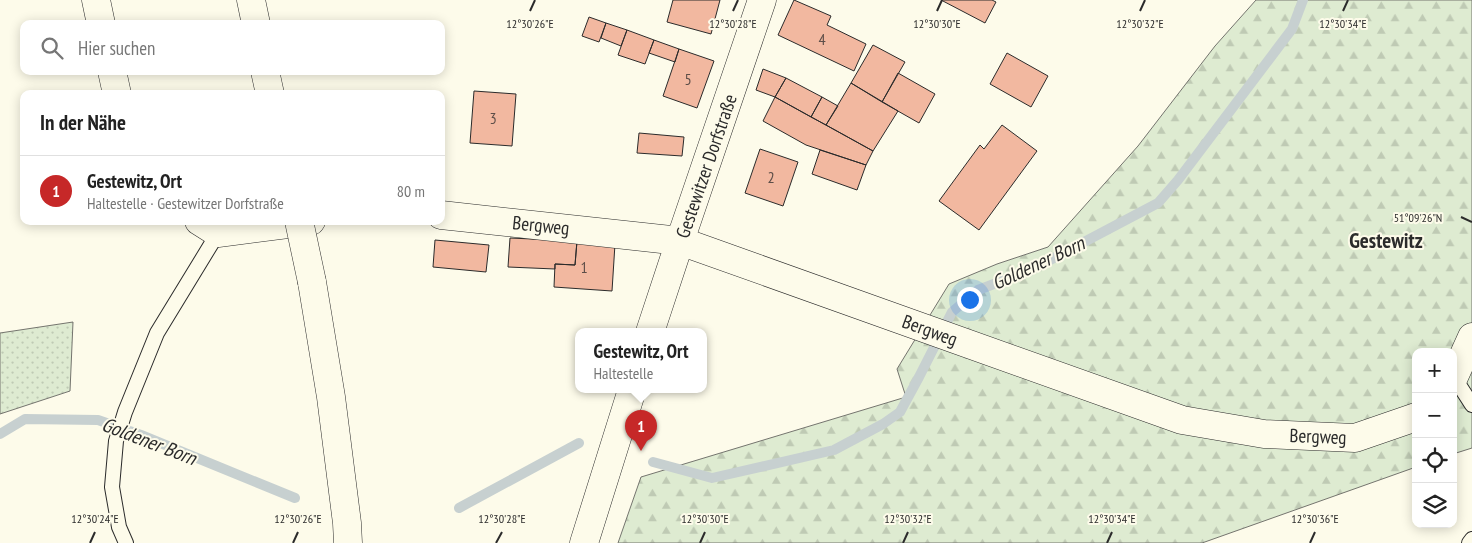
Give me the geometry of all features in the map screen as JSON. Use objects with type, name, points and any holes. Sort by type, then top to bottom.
[{"type":"street","points":[[96,0],[101,20]]},
{"type":"street","points":[[251,0],[255,20]]},
{"type":"street","name":"Gestewitzer Dorfstraße","points":[[651,328],[762,0]]},
{"type":"street","points":[[113,75],[116,90]]},
{"type":"street","points":[[266,75],[269,90]]},
{"type":"street","name":"Bergweg","points":[[445,214],[680,240],[1182,420],[1264,434],[1355,438],[1412,418]]},
{"type":"street","points":[[209,227],[243,225]]},
{"type":"street","points":[[300,225],[312,282],[331,397],[348,543]]},
{"type":"street","points":[[1457,371],[1472,337]]},
{"type":"street","points":[[584,543],[631,393]]},
{"type":"lane","points":[[126,543],[119,527],[112,487],[116,441],[125,412],[157,333],[209,227]]},
{"type":"lane","points":[[1457,382],[1472,405]]},
{"type":"lane","points":[[1469,543],[1472,538]]},
{"type":"green space","points":[[1256,0],[1472,0],[1472,448],[1457,453],[1457,348],[1412,348],[1412,468],[1202,543],[618,543],[641,477],[906,397],[897,369],[949,284],[997,264],[1048,247],[1138,146],[1215,46]]},
{"type":"green space","points":[[73,322],[70,391],[0,414],[0,333]]},
{"type":"building","points":[[673,0],[720,0],[711,34],[667,22]]},
{"type":"building","points":[[794,0],[831,16],[827,25],[866,44],[854,71],[778,35]]},
{"type":"building","points":[[941,0],[992,0],[996,2],[985,23]]},
{"type":"building","points":[[589,17],[606,23],[599,42],[582,36]]},
{"type":"building","points":[[606,23],[627,30],[621,46],[601,38]]},
{"type":"building","points":[[627,30],[654,40],[645,64],[618,55]]},
{"type":"building","points":[[654,40],[679,49],[675,62],[649,53]]},
{"type":"building","points":[[873,45],[905,62],[882,102],[851,83]]},
{"type":"building","points":[[679,49],[714,61],[697,108],[663,96]]},
{"type":"building","points":[[1007,53],[1048,76],[1031,107],[990,84]]},
{"type":"building","points":[[763,69],[786,78],[775,97],[756,90]]},
{"type":"building","points":[[898,73],[935,94],[919,123],[882,102]]},
{"type":"building","points":[[786,78],[822,97],[811,117],[775,97]]},
{"type":"building","points":[[851,83],[898,111],[873,151],[826,125]]},
{"type":"building","points":[[474,91],[516,94],[512,146],[470,143]]},
{"type":"building","points":[[775,97],[873,151],[866,165],[806,145],[763,121]]},
{"type":"building","points":[[822,97],[838,106],[826,125],[811,117]]},
{"type":"building","points":[[1002,125],[1037,151],[979,230],[939,201],[980,145],[984,149]]},
{"type":"building","points":[[639,133],[684,137],[682,156],[637,153]]},
{"type":"building","points":[[760,149],[798,162],[783,206],[745,193]]},
{"type":"building","points":[[820,150],[866,165],[857,190],[812,174]]},
{"type":"building","points":[[510,238],[577,241],[575,265],[555,264],[555,269],[508,267]]},
{"type":"building","points":[[435,240],[489,245],[486,272],[433,267]]},
{"type":"building","points":[[577,241],[615,244],[612,291],[554,287],[555,264],[575,265]]},
{"type":"waterway","name":"Goldener Born","points":[[653,462],[712,478],[834,450],[883,424],[900,412],[952,312],[978,290],[1031,270],[1158,203],[1178,180],[1292,29],[1303,0]]},
{"type":"waterway","name":"Goldener Born","points":[[0,434],[25,419],[98,420],[141,435],[295,498]]},
{"type":"waterway","name":"Goldener Born","points":[[459,508],[579,443]]},
{"type":"place","name":"Gestewitz, Ort","points":[[641,451]]},
{"type":"district","name":"Gestewitz","points":[[1386,240]]}]
